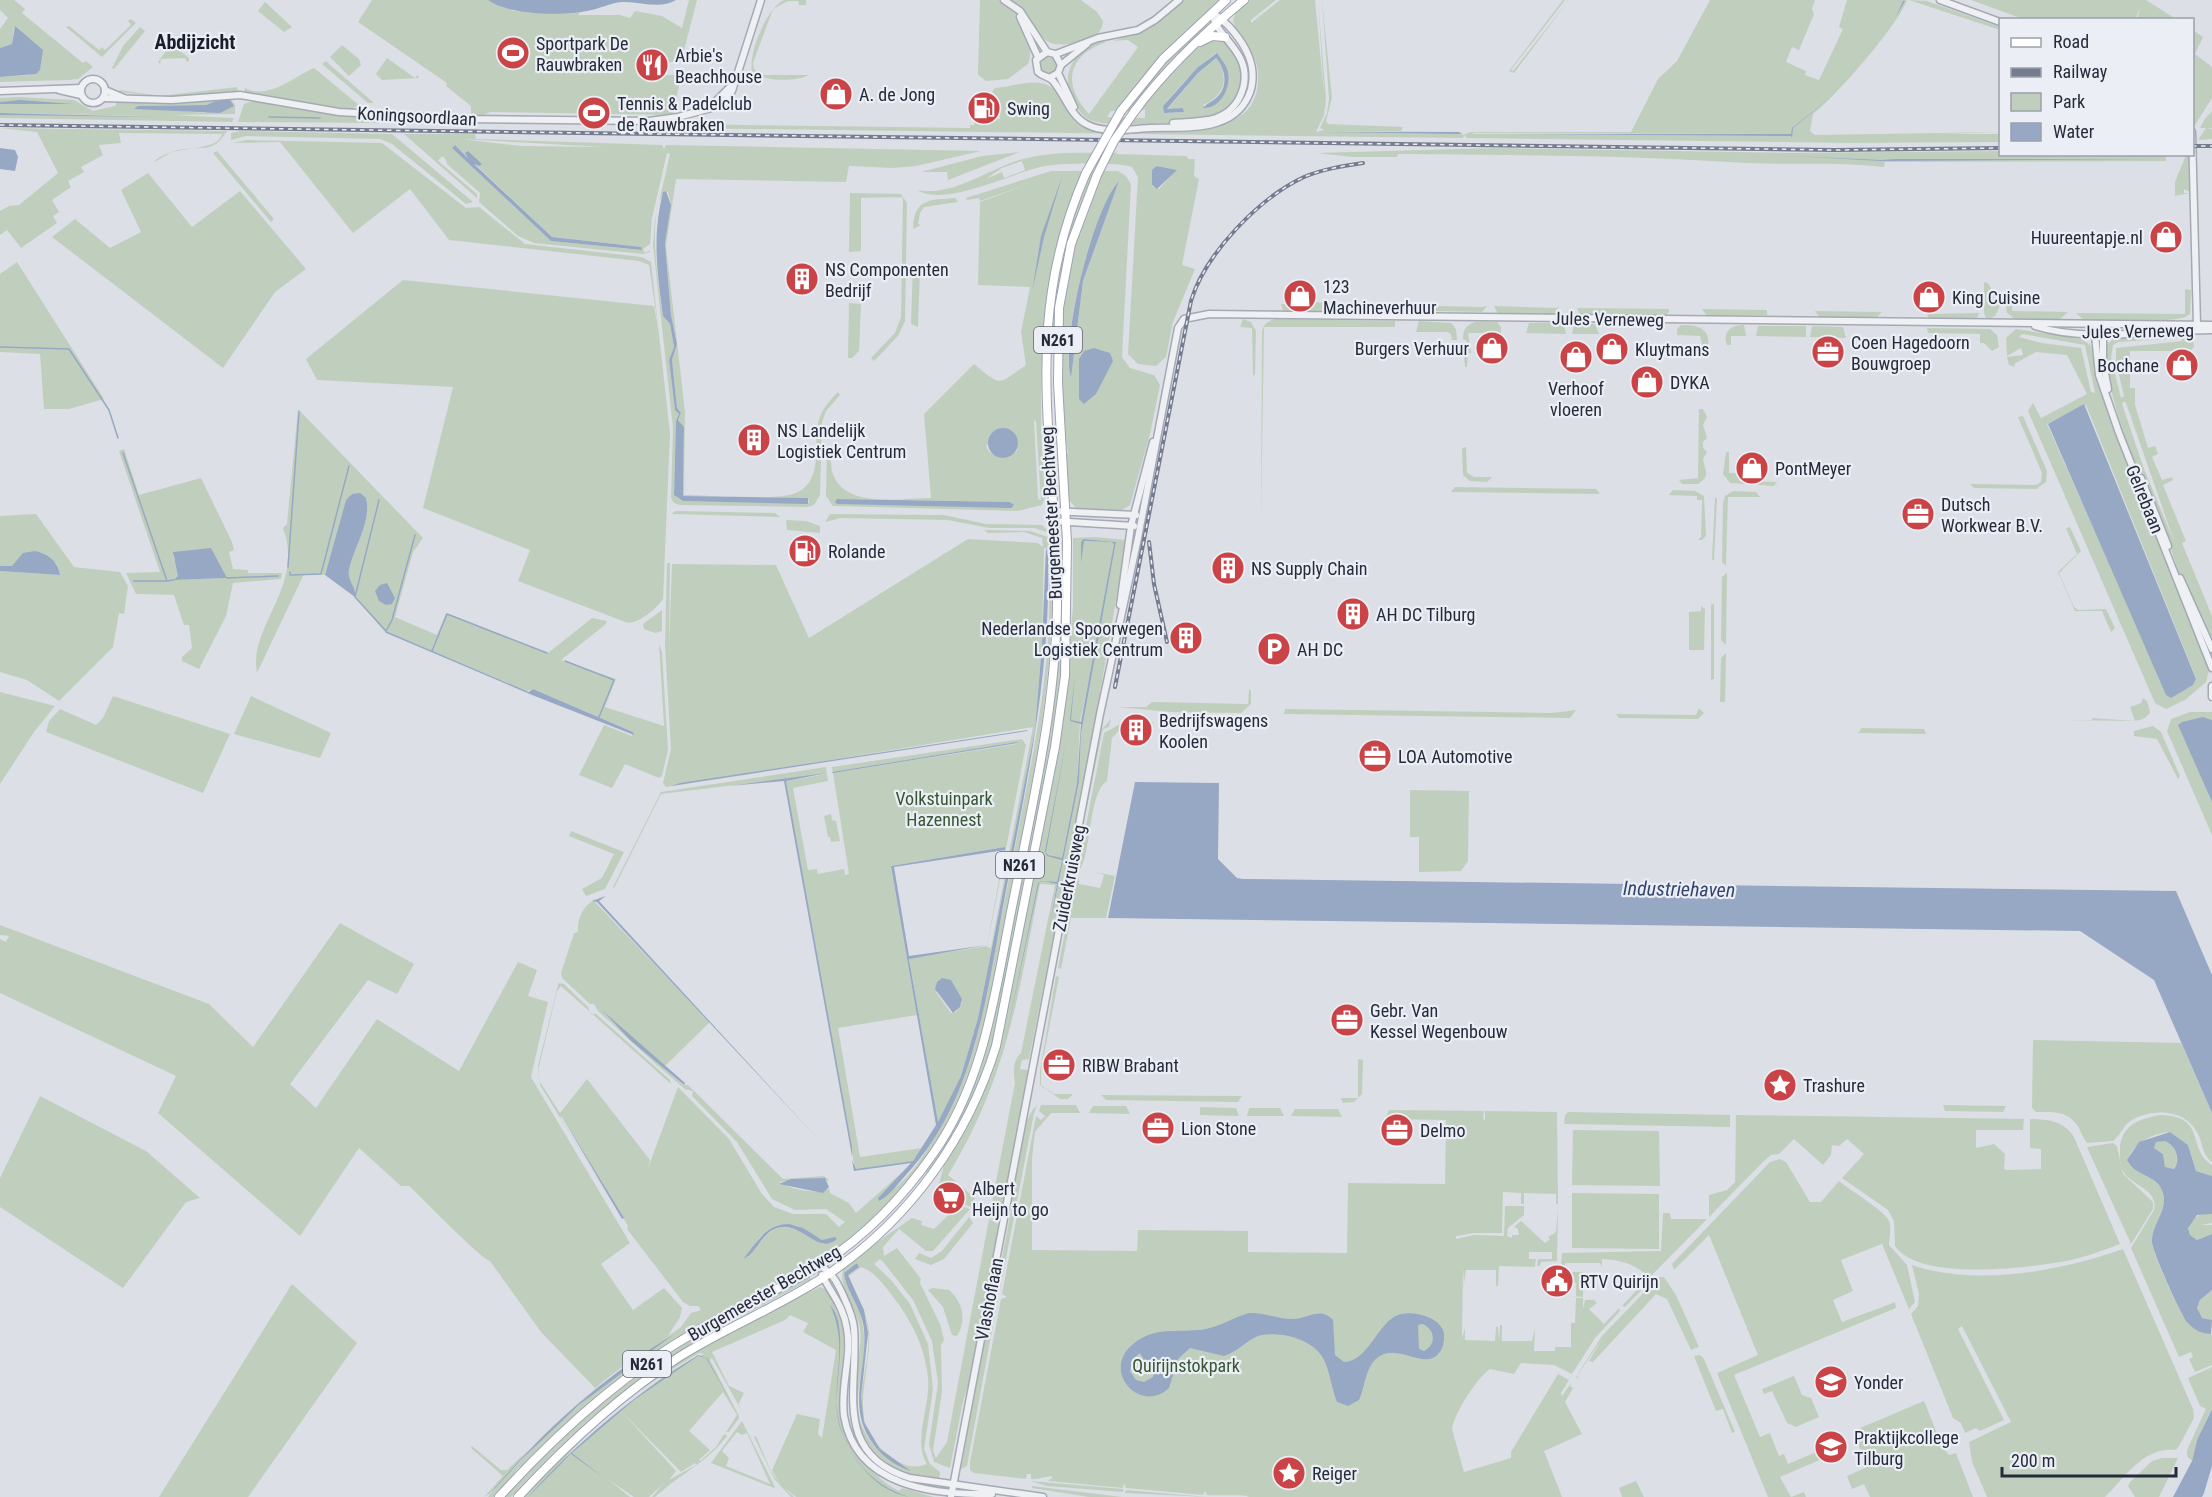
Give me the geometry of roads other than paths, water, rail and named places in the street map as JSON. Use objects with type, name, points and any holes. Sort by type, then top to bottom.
[{"type":"main road","name":"Burgemeester Bechtweg","points":[[499,1497],[532,1461],[610,1391],[696,1331],[819,1265],[874,1222],[916,1178],[958,1114],[981,1058],[990,1023],[1048,723],[1057,611],[1046,417],[1046,342],[1049,302],[1061,241],[1086,173],[1121,111],[1163,59],[1227,0]]},
{"type":"main road","name":"Burgemeester Bechtweg","points":[[518,1497],[590,1426],[678,1358],[831,1272],[890,1224],[927,1182],[960,1131],[987,1076],[996,1046],[1055,747],[1065,676],[1068,612],[1067,521],[1058,383],[1059,308],[1071,244],[1097,176],[1114,141],[1134,112],[1156,83],[1222,18],[1244,0]]},
{"type":"main road","points":[[1196,43],[1212,36],[1225,37]]},
{"type":"street","name":"Koningsoordlaan","points":[[103,98],[172,100],[240,95],[313,109],[364,113],[464,119],[649,122],[693,114],[709,107],[733,85],[760,4],[767,0]]},
{"type":"street","points":[[1005,0],[1028,20],[1047,52]]},
{"type":"street","points":[[1179,0],[1155,20],[1138,30],[1104,37],[1055,54],[1047,52],[1038,57],[1035,65],[1038,72],[1049,78],[1079,119],[1098,129],[1203,126],[1221,122],[1242,108],[1251,91],[1253,78],[1248,52],[1222,18],[1212,13]]},
{"type":"street","points":[[1940,0],[1999,21]]},
{"type":"street","points":[[1016,8],[1038,57]]},
{"type":"street","points":[[1058,73],[1076,110],[1089,122],[1098,125],[1116,127],[1209,120],[1231,109],[1244,87],[1245,77],[1240,57],[1215,25],[1212,13]]},
{"type":"street","points":[[1049,78],[1058,73],[1061,65],[1087,44]]},
{"type":"street","points":[[1055,54],[1061,65]]},
{"type":"street","points":[[58,90],[81,95],[91,104],[103,98],[105,90],[102,82],[96,79],[87,80],[81,88],[81,95]]},
{"type":"street","points":[[0,91],[81,88]]},
{"type":"street","name":"Koningsoordlaan","points":[[105,90],[125,98]]},
{"type":"street","points":[[2194,152],[2197,325]]},
{"type":"street","name":"Jules Verneweg","points":[[1188,317],[1209,314],[2029,324],[2094,329],[2212,325]]},
{"type":"street","name":"Zuiderkruisweg","points":[[1028,1100],[1112,657],[1143,516],[1178,328],[1188,317]]},
{"type":"street","name":"Gelrebaan","points":[[2094,329],[2099,375],[2119,433],[2212,668]]},
{"type":"street","name":"Jules Verneweg","points":[[2103,329],[2139,335],[2212,330]]},
{"type":"street","name":"Gelrebaan","points":[[2103,329],[2104,374],[2115,412],[2176,570],[2212,649]]},
{"type":"street","name":"Zuiderkruisweg","points":[[1112,657],[1131,526],[1159,425]]},
{"type":"street","points":[[1052,511],[1143,516]]},
{"type":"street","points":[[1053,521],[1140,527]]},
{"type":"street","points":[[2212,686],[2212,697]]},
{"type":"street","name":"Vlashoflaan","points":[[952,1495],[1028,1100]]},
{"type":"street","points":[[819,1265],[831,1272],[854,1326],[852,1414],[867,1449],[899,1474],[1005,1493],[1043,1497]]},
{"type":"street","points":[[819,1265],[823,1277],[841,1305],[848,1330],[844,1416],[864,1458],[889,1478],[904,1485],[952,1495],[1005,1493]]},
{"type":"water","points":[[488,0],[676,0],[657,5],[622,2],[587,11],[550,14],[508,9]]},
{"type":"water","points":[[1896,17],[1830,98],[1829,98]]},
{"type":"water","points":[[15,26],[43,50],[40,70],[36,74],[0,77],[0,48],[12,44]]},
{"type":"water","points":[[1217,53],[1228,75],[1227,89],[1220,100],[1215,105],[1203,108],[1219,95],[1224,84],[1224,73],[1216,58],[1198,73],[1167,109],[1183,108],[1184,112],[1164,113],[1163,106],[1197,68]]},
{"type":"water","points":[[1829,98],[1793,128],[1792,138],[1791,136],[1471,134],[1791,134],[1792,128]]},
{"type":"water","points":[[20,100],[73,104],[0,104],[0,102]]},
{"type":"water","points":[[218,100],[230,100],[234,106],[220,113],[134,109],[138,106],[206,105]]},
{"type":"water","points":[[0,113],[157,117],[0,115]]},
{"type":"water","points":[[1322,132],[1459,132],[1461,134]]},
{"type":"water","points":[[455,145],[468,158],[465,153],[468,151],[482,164],[479,166],[474,164],[552,237],[641,247],[642,250],[551,241],[452,148]]},
{"type":"water","points":[[0,148],[15,150],[18,157],[15,171],[0,169]]},
{"type":"water","points":[[1792,156],[1881,160],[2161,159],[1881,161]]},
{"type":"water","points":[[1156,166],[1177,170],[1157,189],[1152,185],[1152,170]]},
{"type":"water","points":[[1063,174],[1044,237],[1032,292],[1041,236]]},
{"type":"water","points":[[1119,181],[1083,281],[1071,378],[1070,336],[1081,276],[1099,219],[1109,196]]},
{"type":"water","points":[[666,191],[671,205],[665,243],[671,315],[677,344],[672,360],[677,408],[681,413],[678,420],[684,427],[683,496],[808,498],[808,504],[683,501],[674,495],[676,421],[679,414],[675,410],[669,360],[674,347],[670,324],[663,316],[657,254],[660,208],[663,192]]},
{"type":"water","points":[[1094,348],[1110,353],[1113,361],[1096,394],[1084,404],[1079,399],[1079,359],[1084,351]]},
{"type":"water","points":[[2084,404],[2196,679],[2193,685],[2171,698],[2166,695],[2048,424]]},
{"type":"water","points":[[1003,428],[1014,432],[1018,443],[1014,454],[1003,458],[992,454],[988,443],[992,432]]},
{"type":"water","points":[[360,493],[366,498],[367,516],[349,570],[355,597],[325,575],[346,500],[352,494]]},
{"type":"water","points":[[837,499],[1010,502],[1014,505],[1011,508],[837,504],[835,502]]},
{"type":"water","points":[[1083,539],[1116,542],[1081,734],[1079,782],[1049,930],[1057,884],[1042,881],[1057,882],[1062,860],[1047,856],[1045,851],[1067,737],[1046,852],[1048,855],[1062,858],[1077,783],[1081,724],[1070,721],[1075,675],[1071,720],[1081,722],[1114,544],[1084,541],[1081,563],[1081,542]]},
{"type":"water","points":[[1046,547],[1048,597],[1046,638],[1037,719],[994,958],[977,1037],[950,1111],[930,1145],[896,1187],[879,1201],[878,1198],[911,1163],[854,1171],[852,1160],[856,1169],[913,1161],[936,1125],[891,866],[1005,847],[1005,850],[894,867],[909,956],[987,945],[909,959],[938,1122],[961,1076],[978,1018],[1035,730],[1042,644]]},
{"type":"water","points":[[211,548],[227,578],[174,580],[178,576],[173,552]]},
{"type":"water","points":[[35,551],[52,559],[60,575],[0,571],[0,566],[12,566],[23,553]]},
{"type":"water","points":[[387,583],[395,598],[392,604],[386,605],[379,601],[375,591],[380,585]]},
{"type":"water","points":[[533,689],[633,732],[634,735],[527,693]]},
{"type":"water","points":[[2203,717],[2212,720],[2212,802],[2178,725]]},
{"type":"water","points":[[1027,731],[671,786],[680,783]]},
{"type":"water","points":[[1017,742],[833,773],[832,772]]},
{"type":"water","points":[[827,773],[786,781],[852,1156],[784,781],[729,786]]},
{"type":"water","name":"Industriehaven","points":[[1135,782],[1219,783],[1218,859],[1237,878],[1243,879],[2176,891],[2212,975],[2212,1113],[2154,980],[2080,931],[1108,918]]},
{"type":"water","points":[[1042,881],[1039,883],[1002,1057],[1038,883]]},
{"type":"water","points":[[606,896],[599,901],[818,1139],[597,902],[592,901]]},
{"type":"water","points":[[942,978],[951,980],[962,999],[960,1007],[953,1013],[935,989],[937,982]]},
{"type":"water","points":[[603,1011],[685,1083],[684,1085],[630,1040]]},
{"type":"water","points":[[561,1115],[624,1218],[622,1219]]},
{"type":"water","points":[[2170,1132],[2188,1145],[2196,1171],[2212,1176],[2212,1214],[2197,1215],[2188,1228],[2190,1235],[2197,1240],[2212,1234],[2212,1290],[2200,1300],[2197,1308],[2202,1318],[2212,1320],[2211,1334],[2198,1331],[2187,1322],[2173,1296],[2153,1248],[2152,1236],[2164,1200],[2163,1193],[2156,1182],[2135,1170],[2127,1160],[2139,1142]],"holes":[[[2156,1142],[2169,1143],[2175,1149],[2177,1157],[2174,1169],[2165,1167],[2163,1154],[2154,1148]]]},
{"type":"water","points":[[825,1178],[829,1187],[823,1193],[779,1184],[791,1179]]},
{"type":"water","points":[[789,1224],[803,1228],[822,1240],[835,1237],[837,1239],[825,1244],[793,1228],[778,1228],[766,1235],[743,1259],[768,1231],[774,1227]]},
{"type":"water","points":[[857,1263],[859,1267],[848,1275],[864,1310],[868,1333],[861,1397],[864,1422],[880,1449],[911,1471],[890,1461],[874,1445],[865,1431],[861,1417],[859,1403],[864,1329],[844,1273]]},
{"type":"water","points":[[830,1305],[836,1314],[839,1326],[840,1356],[837,1396],[839,1346],[837,1326]]},
{"type":"water","points":[[1255,1313],[1292,1319],[1319,1314],[1328,1316],[1333,1320],[1335,1355],[1344,1362],[1360,1356],[1384,1326],[1401,1314],[1419,1314],[1433,1319],[1443,1330],[1444,1342],[1437,1356],[1430,1359],[1396,1353],[1380,1356],[1371,1365],[1359,1400],[1348,1406],[1337,1402],[1325,1362],[1314,1348],[1289,1336],[1270,1334],[1257,1337],[1224,1356],[1190,1348],[1178,1359],[1169,1388],[1157,1395],[1145,1396],[1134,1392],[1126,1384],[1121,1373],[1122,1361],[1128,1349],[1142,1338],[1165,1331],[1206,1329],[1243,1315]],"holes":[[[1423,1324],[1430,1330],[1433,1337],[1431,1345],[1424,1351],[1419,1349],[1418,1325]],[[1140,1353],[1145,1362],[1156,1365],[1153,1377],[1144,1382],[1136,1380],[1130,1371],[1132,1360]]]},
{"type":"water","points":[[673,1335],[579,1405],[521,1460],[487,1497],[528,1451],[573,1408],[621,1369]]},
{"type":"water","points":[[698,1355],[707,1358],[731,1402],[706,1358],[698,1356],[634,1400],[572,1453],[604,1478],[571,1454],[528,1497],[566,1457],[608,1420],[652,1386]]},
{"type":"water","points":[[837,1404],[840,1424],[848,1445],[861,1466],[852,1452],[845,1440],[842,1434],[837,1413]]},
{"type":"water","points":[[2212,1409],[2212,1466],[2204,1493],[2202,1497],[2173,1497],[2192,1461],[2197,1440]]},
{"type":"water","points":[[861,1466],[882,1484],[909,1497],[883,1487]]},
{"type":"waterway","points":[[269,117],[320,118]]},
{"type":"waterway","points":[[0,347],[69,349],[109,410],[118,438]]},
{"type":"waterway","points":[[288,567],[299,412]]},
{"type":"waterway","points":[[123,453],[167,581],[174,580]]},
{"type":"waterway","points":[[290,572],[290,575],[321,574],[349,466]]},
{"type":"waterway","points":[[379,500],[355,597],[386,631],[392,620],[415,535]]},
{"type":"waterway","points":[[227,578],[278,576]]},
{"type":"waterway","points":[[134,581],[166,581]]},
{"type":"waterway","points":[[432,651],[447,614],[547,653]]},
{"type":"waterway","points":[[386,632],[527,692]]},
{"type":"waterway","points":[[565,661],[614,680],[599,717]]},
{"type":"railway","points":[[0,125],[1835,150],[1999,148]]},
{"type":"railway","points":[[2194,146],[2212,146]]},
{"type":"railway","points":[[1115,687],[1191,301],[1198,283],[1208,265],[1236,229],[1269,199],[1287,186],[1311,174],[1363,163]]},
{"type":"railway","points":[[1149,542],[1154,584],[1167,642]]},
{"type":"place","name":"Sportpark De Rauwbraken","points":[[513,53]]},
{"type":"place","name":"Arbie's Beachhouse","points":[[652,65]]},
{"type":"place","name":"A. de Jong","points":[[836,94]]},
{"type":"place","name":"Swing","points":[[984,108]]},
{"type":"place","name":"Tennis & Padelclub de Rauwbraken","points":[[594,113]]},
{"type":"place","name":"Huureentapje.nl","points":[[2166,237]]},
{"type":"place","name":"NS Componenten Bedrijf","points":[[802,279]]},
{"type":"place","name":"123 Machineverhuur","points":[[1300,296]]},
{"type":"place","name":"King Cuisine","points":[[1929,297]]},
{"type":"place","name":"Burgers Verhuur","points":[[1492,348]]},
{"type":"place","name":"Kluytmans","points":[[1612,349]]},
{"type":"place","name":"Coen Hagedoorn Bouwgroep","points":[[1828,352]]},
{"type":"place","name":"Verhoof vloeren","points":[[1576,357]]},
{"type":"place","name":"Bochane","points":[[2182,365]]},
{"type":"place","name":"DYKA","points":[[1647,382]]},
{"type":"place","name":"NS Landelijk Logistiek Centrum","points":[[754,440]]},
{"type":"place","name":"PontMeyer","points":[[1752,468]]},
{"type":"place","name":"Dutsch Workwear B.V.","points":[[1918,514]]},
{"type":"place","name":"Rolande","points":[[805,551]]},
{"type":"place","name":"NS Supply Chain","points":[[1228,568]]},
{"type":"place","name":"AH DC Tilburg","points":[[1353,614]]},
{"type":"place","name":"Nederlandse Spoorwegen Logistiek Centrum","points":[[1186,638]]},
{"type":"place","name":"AH DC","points":[[1274,649]]},
{"type":"place","name":"Bedrijfswagens Koolen","points":[[1136,730]]},
{"type":"place","name":"LOA Automotive","points":[[1375,756]]},
{"type":"place","name":"Gebr. Van Kessel Wegenbouw","points":[[1347,1020]]},
{"type":"place","name":"RIBW Brabant","points":[[1059,1065]]},
{"type":"place","name":"Trashure","points":[[1780,1085]]},
{"type":"place","name":"Lion Stone","points":[[1158,1128]]},
{"type":"place","name":"Delmo","points":[[1397,1130]]},
{"type":"place","name":"Albert Heijn to go","points":[[949,1198]]},
{"type":"place","name":"RTV Quirijn","points":[[1557,1281]]},
{"type":"place","name":"Yonder","points":[[1831,1382]]},
{"type":"place","name":"Praktijkcollege Tilburg","points":[[1831,1447]]},
{"type":"place","name":"Reiger","points":[[1289,1473]]},
{"type":"district","name":"Abdijzicht","points":[[195,42]]},
{"type":"park label","name":"Volkstuinpark Hazennest","points":[[944,808]]},
{"type":"park label","name":"Quirijnstokpark","points":[[1186,1365]]}]
